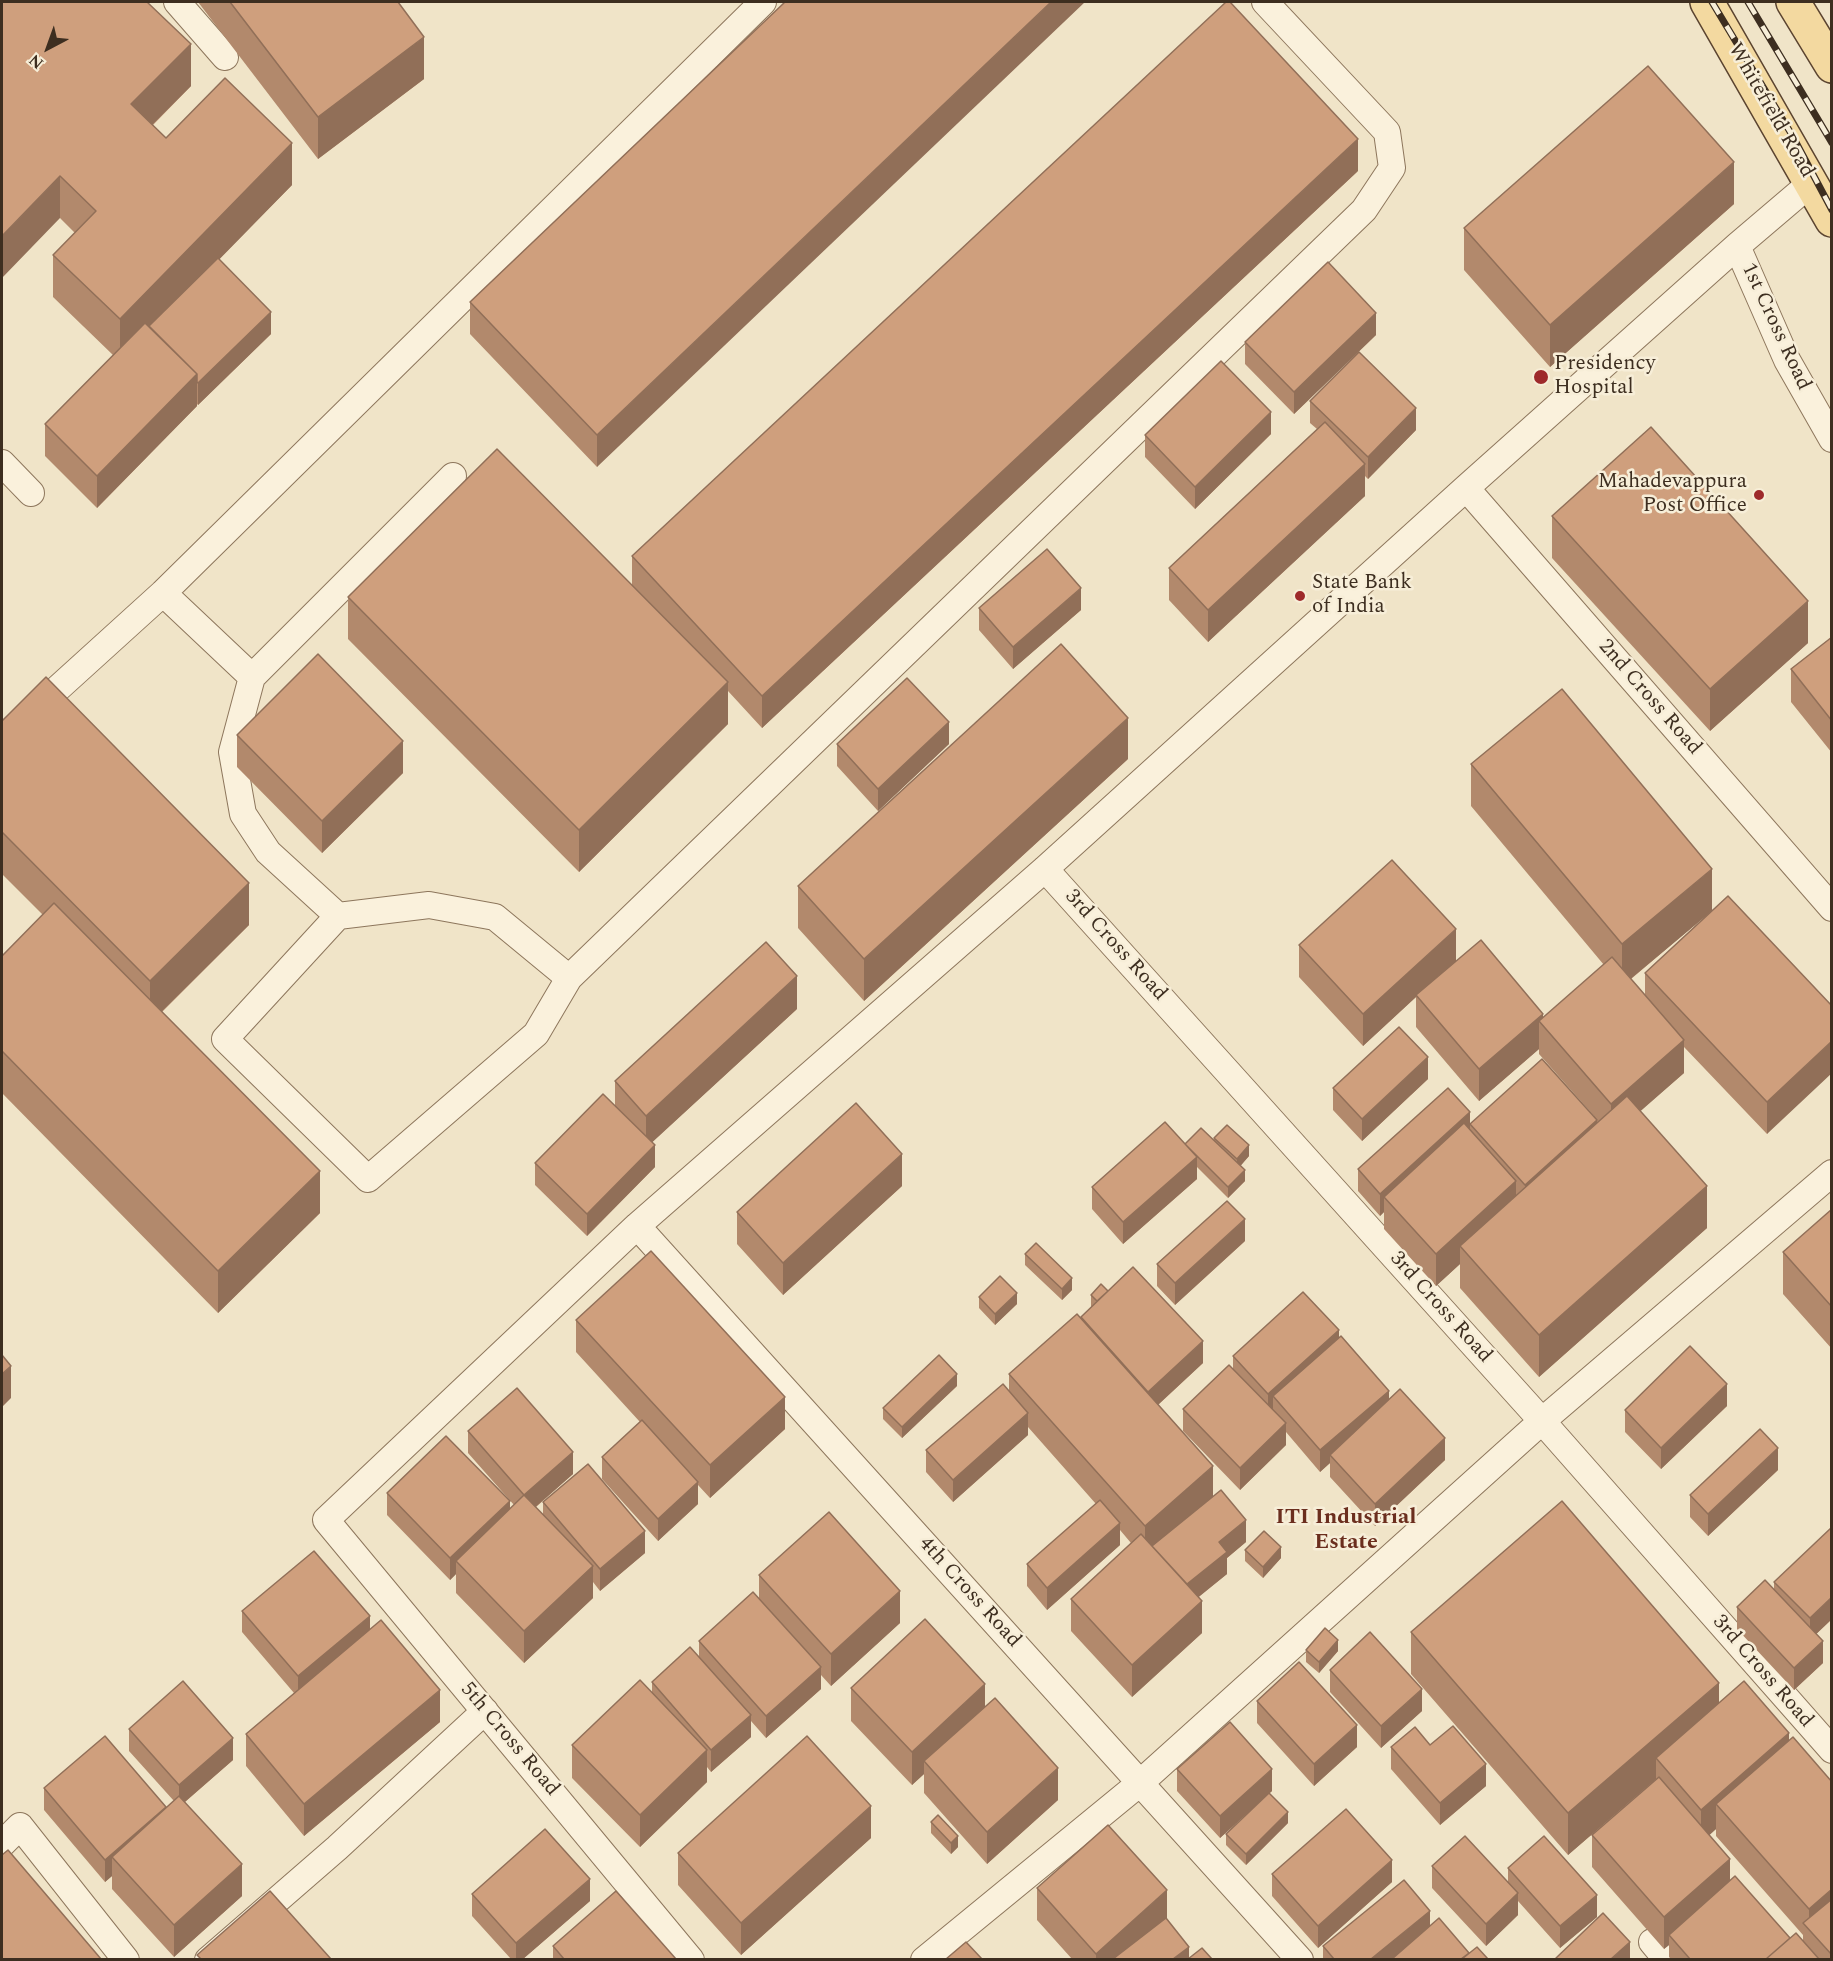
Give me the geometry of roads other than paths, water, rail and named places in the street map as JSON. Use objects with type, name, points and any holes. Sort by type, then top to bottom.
[{"type":"main road","name":"Whitefield Road","points":[[1707,2],[1832,220]]},
{"type":"main road","points":[[1793,2],[1832,66]]},
{"type":"lane","points":[[177,2],[225,57]]},
{"type":"lane","points":[[2,739],[163,593],[763,2]]},
{"type":"lane","points":[[568,978],[495,917],[429,905],[338,916],[225,1039],[368,1179],[536,1034],[568,978],[1364,210],[1392,168],[1387,132],[1265,2]]},
{"type":"lane","points":[[637,1226],[1045,869],[1466,488],[1737,246],[1811,183]]},
{"type":"lane","name":"1st Cross Road","points":[[1737,246],[1787,360],[1832,439]]},
{"type":"lane","points":[[2,463],[31,493]]},
{"type":"lane","points":[[338,916],[268,852],[243,814],[232,753],[252,677],[453,476]]},
{"type":"lane","name":"2nd Cross Road","points":[[1466,488],[1832,908]]},
{"type":"lane","points":[[163,593],[252,677]]},
{"type":"lane","name":"3rd Cross Road","points":[[1045,869],[1542,1421],[1832,1750]]},
{"type":"lane","points":[[924,1959],[1140,1783],[1542,1421],[1832,1173]]},
{"type":"lane","name":"5th Cross Road","points":[[637,1226],[326,1520],[485,1711],[646,1923],[691,1959]]},
{"type":"lane","name":"4th Cross Road","points":[[637,1226],[1300,1959]]},
{"type":"lane","points":[[208,1959],[337,1848],[485,1711]]},
{"type":"lane","points":[[2,1844],[20,1826],[126,1959]]},
{"type":"railway","points":[[1712,2],[1792,135],[1832,210]]},
{"type":"railway","points":[[1748,2],[1832,143]]},
{"type":"place","name":"Presidency Hospital","points":[[1541,377]]},
{"type":"place","name":"Mahadevappura Post Office","points":[[1759,495]]},
{"type":"place","name":"State Bank of India","points":[[1300,596]]},
{"type":"district","name":"ITI Industrial Estate","points":[[1346,1532]]}]
